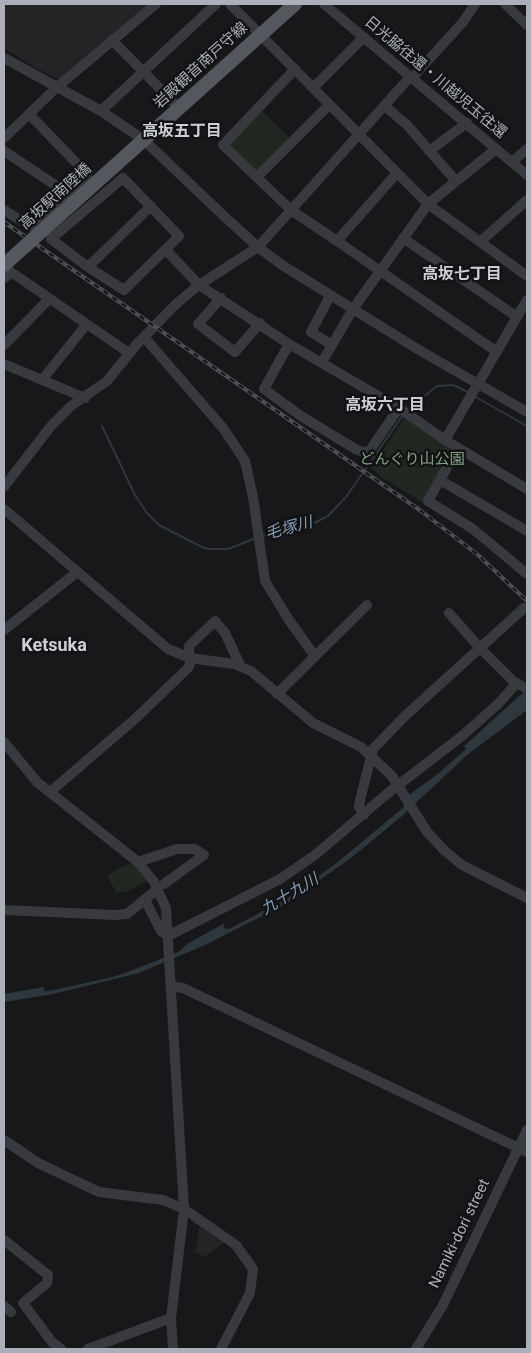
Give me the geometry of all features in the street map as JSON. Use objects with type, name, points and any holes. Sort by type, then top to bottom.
[{"type":"main road","name":"岩殿観音南戸守線","points":[[129,153],[295,4]]},
{"type":"main road","name":"高坂駅南陸橋","points":[[4,265],[129,153]]},
{"type":"street","points":[[4,138],[56,88],[156,4]]},
{"type":"street","points":[[101,112],[216,4]]},
{"type":"street","points":[[230,4],[262,34],[358,136],[428,204],[527,276]]},
{"type":"street","name":"日光脇往還・川越児玉往還","points":[[324,4],[527,175]]},
{"type":"street","points":[[4,487],[51,426],[72,406],[107,381],[129,353],[176,304],[199,284],[258,247],[385,106],[464,22],[475,4]]},
{"type":"street","points":[[506,4],[527,25]]},
{"type":"street","points":[[313,88],[364,37]]},
{"type":"street","points":[[112,40],[144,70],[179,108]]},
{"type":"street","points":[[4,58],[101,112],[144,140],[258,247],[330,296],[527,412]]},
{"type":"street","points":[[295,69],[223,145],[291,210],[497,352]]},
{"type":"street","points":[[256,177],[329,105]]},
{"type":"street","points":[[385,106],[407,126],[455,180]]},
{"type":"street","points":[[4,210],[31,227],[86,174],[29,114]]},
{"type":"street","points":[[429,151],[467,123]]},
{"type":"street","points":[[322,362],[353,310],[428,204],[455,180],[496,149]]},
{"type":"street","points":[[512,162],[527,149]]},
{"type":"street","points":[[4,151],[67,193]]},
{"type":"street","points":[[337,241],[397,172]]},
{"type":"street","points":[[120,179],[126,179],[151,206],[179,236],[124,290],[52,242],[51,239],[54,234],[120,179]]},
{"type":"street","points":[[480,242],[527,200]]},
{"type":"street","points":[[88,267],[151,206]]},
{"type":"street","points":[[404,238],[517,317]]},
{"type":"street","points":[[166,250],[199,284],[289,344],[399,408],[445,440],[527,489]]},
{"type":"street","points":[[4,278],[11,272],[129,353]]},
{"type":"street","points":[[330,296],[311,332],[332,345]]},
{"type":"street","points":[[221,298],[198,324],[235,352],[260,324]]},
{"type":"street","points":[[4,344],[49,299]]},
{"type":"street","points":[[445,440],[527,300]]},
{"type":"street","points":[[42,380],[86,325]]},
{"type":"street","points":[[144,337],[223,428],[245,461],[253,496],[265,581],[289,620],[314,655]]},
{"type":"street","points":[[289,344],[264,389],[300,416],[357,450],[368,453],[399,408]]},
{"type":"street","points":[[5,368],[42,380],[85,398]]},
{"type":"street","points":[[458,448],[428,499],[429,502],[473,529],[527,574]]},
{"type":"street","points":[[440,480],[527,531]]},
{"type":"street","points":[[4,509],[157,642],[190,658],[216,660],[251,671],[313,723],[361,748],[372,756],[399,787],[413,811],[437,844],[462,864],[527,898]]},
{"type":"street","points":[[4,630],[76,573]]},
{"type":"street","points":[[277,694],[314,655],[367,605]]},
{"type":"street","points":[[364,815],[359,808],[360,800],[373,749],[381,739],[524,608]]},
{"type":"street","points":[[168,938],[280,878],[315,855],[521,686],[480,648],[449,613]]},
{"type":"street","points":[[50,792],[156,699],[188,668],[190,658],[189,646],[192,641],[215,622],[224,632],[242,667]]},
{"type":"street","points":[[4,742],[22,765],[50,792],[138,862],[154,882],[161,895],[168,918],[184,1209],[172,1318],[173,1349]]},
{"type":"street","points":[[138,862],[177,849],[195,849],[204,856],[164,884]]},
{"type":"street","points":[[4,910],[116,916],[126,914],[154,892]]},
{"type":"street","points":[[144,900],[158,926],[168,938]]},
{"type":"street","points":[[171,986],[183,988],[523,1150]]},
{"type":"street","name":"Namiki-dori street","points":[[416,1349],[443,1305],[523,1150],[527,1130]]},
{"type":"street","points":[[4,1140],[38,1163],[99,1192],[163,1200],[184,1209],[236,1245],[252,1269],[248,1298],[221,1349]]},
{"type":"street","points":[[4,1240],[48,1275],[47,1283],[24,1303],[52,1342],[61,1349]]},
{"type":"street","points":[[88,1349],[172,1318]]},
{"type":"shaded area","points":[[4,4],[146,4],[148,6],[60,80],[4,48]]},
{"type":"shaded area","points":[[527,689],[527,710],[467,755],[402,816],[351,858],[284,905],[205,945],[139,973],[53,994],[4,1002],[4,994],[44,987],[44,991],[49,991],[113,977],[133,970],[180,951],[187,944],[225,923],[223,928],[229,929],[288,898],[334,865],[403,808],[409,795],[439,773],[467,748],[463,747]]},
{"type":"shaded area","points":[[200,1225],[225,1242],[204,1257],[195,1252]]},
{"type":"green space","points":[[261,110],[290,138],[259,170],[255,171],[231,146],[230,141]]},
{"type":"green space","name":"どんぐり山公園","points":[[406,416],[453,450],[422,502],[371,468]]},
{"type":"green space","points":[[133,863],[147,881],[126,892],[116,892],[107,876],[119,868]]},
{"type":"waterway","name":"毛塚川","points":[[408,409],[437,386],[453,385],[468,392]]},
{"type":"waterway","name":"毛塚川","points":[[474,396],[527,426]]},
{"type":"waterway","name":"毛塚川","points":[[263,536],[278,531],[306,527],[328,516],[346,497],[403,415]]},
{"type":"waterway","name":"毛塚川","points":[[102,426],[135,495],[147,513],[159,525],[204,548],[211,549],[228,549],[256,538]]},
{"type":"railway","points":[[4,222],[421,511],[478,555],[527,601]]},
{"type":"district","name":"高坂五丁目","points":[[182,132]]},
{"type":"district","name":"高坂七丁目","points":[[462,275]]},
{"type":"district","name":"高坂六丁目","points":[[385,406]]},
{"type":"district","name":"Ketsuka","points":[[54,646]]},
{"type":"water label","name":"九十九川","points":[[290,895]]}]
